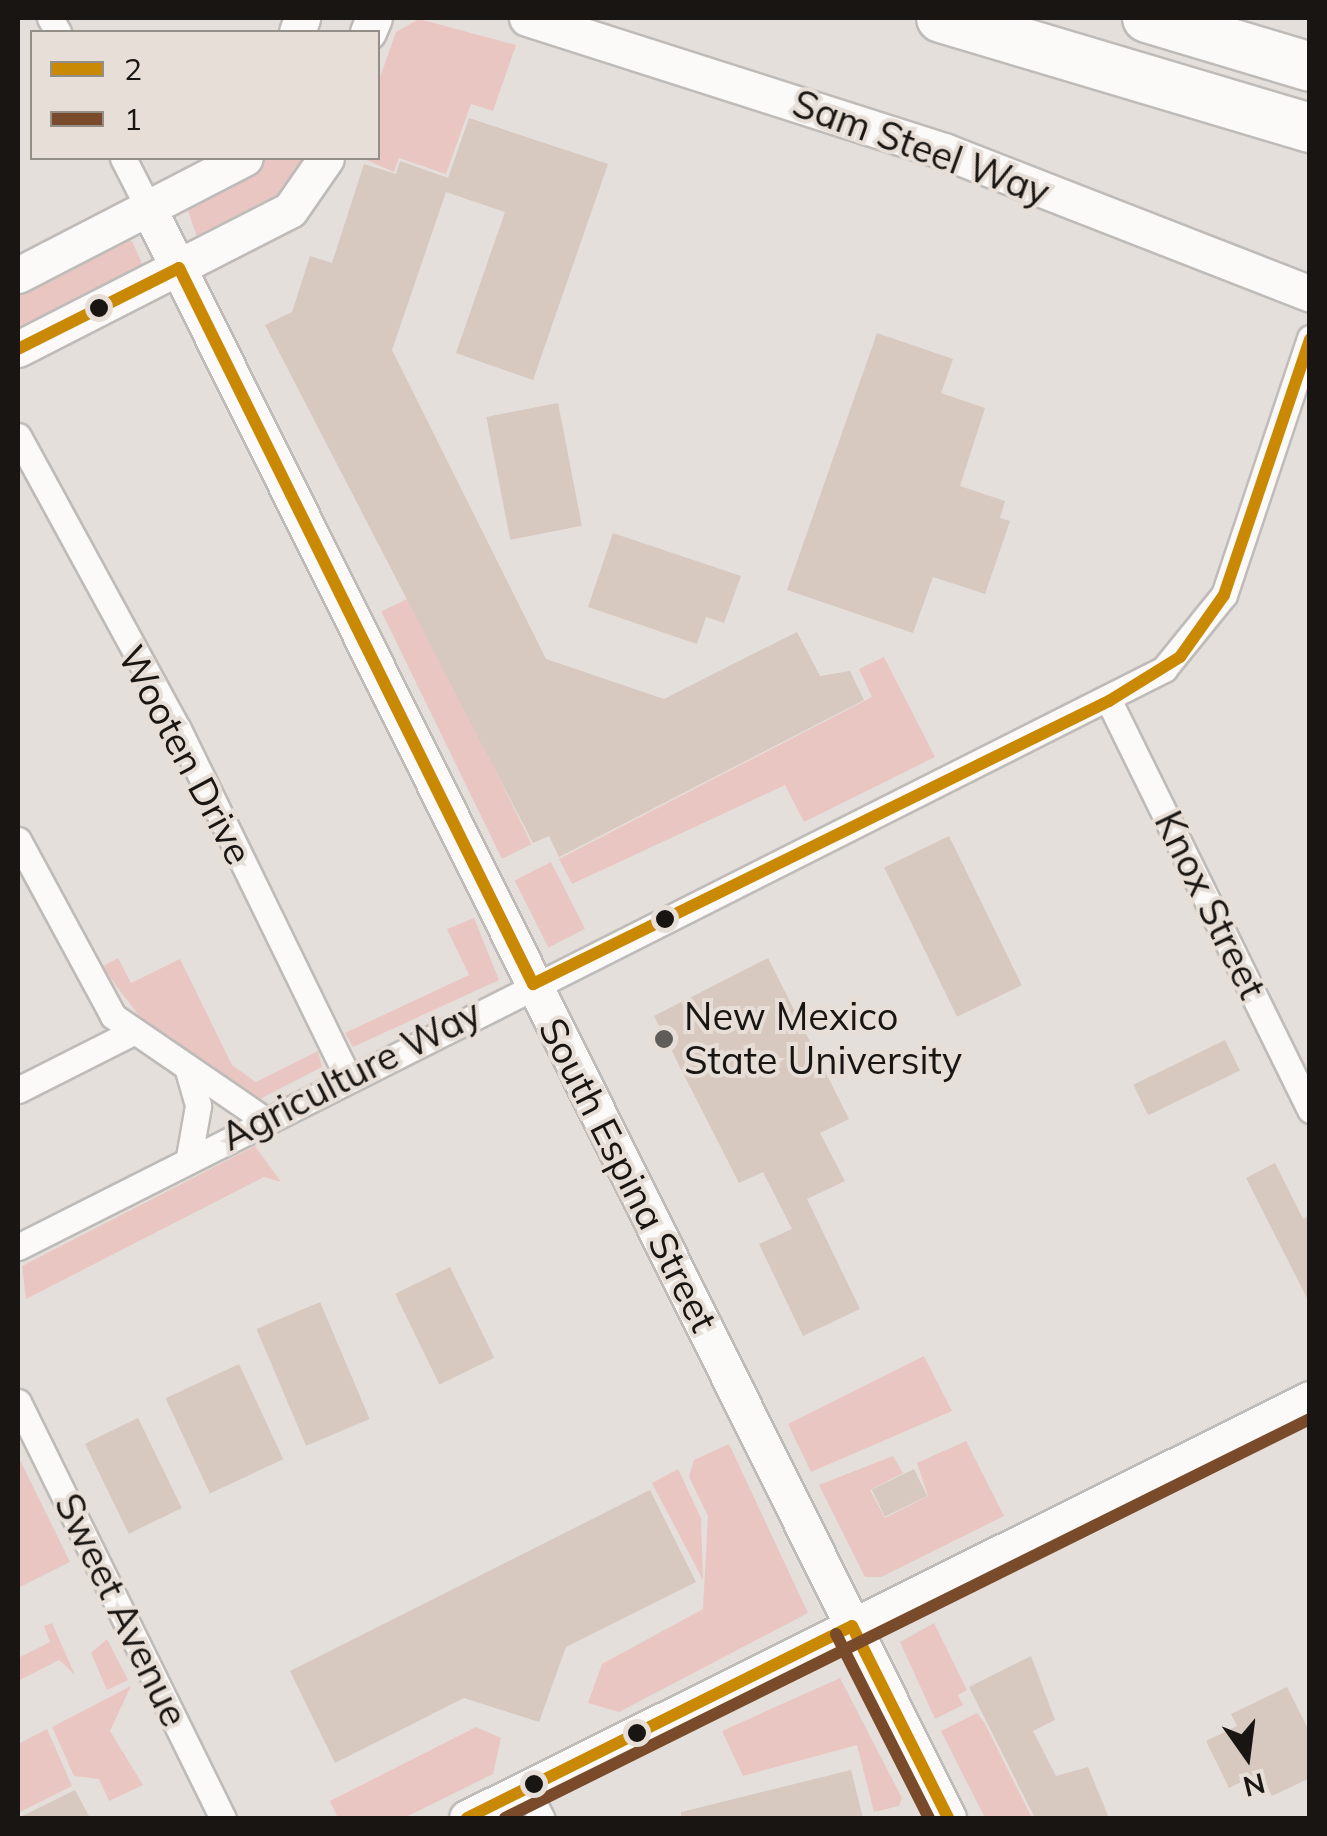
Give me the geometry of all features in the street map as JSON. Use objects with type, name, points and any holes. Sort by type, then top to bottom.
[{"type":"highway","points":[[941,18],[1310,128]]},
{"type":"highway","points":[[1147,18],[1310,67]]},
{"type":"street","name":"Sam Steel Way","points":[[527,18],[944,151],[1310,294]]},
{"type":"street","points":[[123,160],[149,208]]},
{"type":"street","points":[[18,275],[242,160]]},
{"type":"street","points":[[18,349],[290,210],[325,160]]},
{"type":"street","name":"South Espina Street","points":[[149,208],[948,1818]]},
{"type":"street","name":"Agriculture Way","points":[[18,1247],[262,1118],[1110,701],[1180,657],[1214,614],[1310,338]]},
{"type":"street","name":"Wooten Drive","points":[[18,436],[178,728],[348,1078]]},
{"type":"street","name":"Knox Street","points":[[1110,701],[1310,1110]]},
{"type":"street","points":[[18,840],[87,981],[130,1034],[262,1118]]},
{"type":"street","points":[[18,1090],[130,1034]]},
{"type":"street","points":[[188,1070],[198,1106],[189,1157]]},
{"type":"street","points":[[467,1818],[533,1803],[852,1626],[1310,1399]]},
{"type":"street","name":"Sweet Avenue","points":[[18,1402],[222,1818]]},
{"type":"shaded area","points":[[419,19],[516,45],[493,111],[471,104],[446,174],[399,158],[394,172],[367,160],[380,160],[380,77],[396,32]]},
{"type":"shaded area","points":[[264,160],[311,160],[284,198],[198,240],[187,208]]},
{"type":"shaded area","points":[[121,240],[132,241],[144,268],[18,334],[18,291]]},
{"type":"shaded area","points":[[411,597],[532,844],[502,859],[381,611]]},
{"type":"shaded area","points":[[884,657],[935,757],[804,822],[785,785],[572,884],[559,859],[872,697],[859,669]]},
{"type":"shaded area","points":[[551,862],[585,929],[549,947],[514,881]]},
{"type":"shaded area","points":[[474,918],[499,980],[353,1047],[345,1033],[469,975],[447,929]]},
{"type":"shaded area","points":[[118,958],[131,983],[180,959],[232,1065],[256,1082],[318,1051],[322,1067],[260,1099],[140,1017],[102,967]]},
{"type":"shaded area","points":[[255,1146],[281,1182],[264,1177],[26,1299],[22,1266]]},
{"type":"shaded area","points":[[924,1356],[952,1411],[811,1472],[788,1424]]},
{"type":"shaded area","points":[[966,1441],[1004,1516],[881,1577],[865,1577],[819,1485],[893,1456],[903,1473],[870,1490],[885,1518],[928,1496],[917,1463]]},
{"type":"shaded area","points":[[729,1444],[808,1613],[619,1712],[588,1703],[602,1664],[703,1609],[708,1516],[689,1477],[694,1460]]},
{"type":"shaded area","points":[[18,1456],[70,1562],[18,1588]]},
{"type":"shaded area","points":[[678,1469],[701,1518],[703,1580],[652,1483]]},
{"type":"shaded area","points":[[52,1623],[75,1675],[59,1660],[18,1681],[18,1658],[50,1642],[44,1626]]},
{"type":"shaded area","points":[[934,1623],[967,1690],[958,1695],[963,1705],[935,1719],[900,1642]]},
{"type":"shaded area","points":[[107,1639],[128,1680],[107,1690],[91,1653]]},
{"type":"shaded area","points":[[840,1678],[902,1798],[899,1806],[874,1812],[857,1745],[743,1776],[722,1731]]},
{"type":"shaded area","points":[[131,1686],[110,1731],[143,1785],[109,1801],[99,1779],[74,1776],[52,1727]]},
{"type":"shaded area","points":[[977,1713],[1032,1818],[985,1818],[941,1731]]},
{"type":"shaded area","points":[[476,1727],[501,1738],[493,1774],[404,1818],[338,1818],[330,1801]]},
{"type":"shaded area","points":[[47,1729],[72,1786],[18,1813],[18,1744]]},
{"type":"building","points":[[469,118],[608,164],[533,380],[456,353],[505,212],[446,192],[392,350],[546,659],[664,699],[797,632],[820,676],[850,671],[864,700],[559,857],[549,836],[533,843],[265,325],[292,312],[310,256],[332,263],[364,164],[396,174],[400,161],[448,178]]},
{"type":"building","points":[[877,333],[953,359],[941,393],[985,408],[960,486],[1005,501],[1000,518],[1010,521],[985,594],[933,577],[913,633],[787,590]]},
{"type":"building","points":[[558,403],[582,526],[510,540],[486,417]]},
{"type":"building","points":[[613,533],[741,576],[724,623],[706,617],[697,644],[588,607]]},
{"type":"building","points":[[949,836],[1022,985],[957,1017],[884,868]]},
{"type":"building","points":[[768,958],[849,1119],[820,1133],[845,1181],[807,1199],[860,1309],[803,1336],[759,1244],[792,1229],[763,1172],[739,1183],[654,1016]]},
{"type":"building","points":[[1225,1040],[1240,1071],[1148,1115],[1133,1085]]},
{"type":"building","points":[[1275,1163],[1303,1219],[1310,1215],[1310,1304],[1246,1178]]},
{"type":"building","points":[[450,1267],[494,1358],[439,1385],[395,1294]]},
{"type":"building","points":[[320,1302],[370,1419],[306,1446],[256,1329]]},
{"type":"building","points":[[239,1364],[283,1459],[210,1493],[166,1398]]},
{"type":"building","points":[[138,1418],[182,1508],[129,1534],[85,1444]]},
{"type":"building","points":[[914,1469],[927,1496],[885,1517],[872,1490]]},
{"type":"building","points":[[650,1490],[696,1582],[566,1647],[539,1722],[464,1698],[335,1763],[290,1671]]},
{"type":"building","points":[[1031,1656],[1055,1720],[1033,1731],[1056,1776],[1088,1767],[1109,1818],[1035,1818],[969,1687]]},
{"type":"building","points":[[1287,1687],[1310,1733],[1310,1778],[1272,1796],[1260,1773],[1229,1788],[1206,1741],[1237,1726],[1231,1714]]},
{"type":"building","points":[[851,1770],[863,1818],[681,1818],[681,1812]]},
{"type":"building","points":[[75,1790],[90,1818],[18,1818]]},
{"type":"transit line","name":"2","points":[[179,268],[533,984]]},
{"type":"transit line","name":"2","points":[[18,349],[179,268]]},
{"type":"transit line","name":"2","points":[[533,984],[1109,701],[1180,657],[1224,595],[1310,339]]},
{"type":"transit line","name":"1","points":[[505,1818],[1310,1419]]},
{"type":"transit line","name":"2","points":[[852,1626],[948,1818]]},
{"type":"transit line","name":"2","points":[[467,1818],[852,1626]]},
{"type":"transit line","name":"1","points":[[836,1634],[929,1818]]},
{"type":"place","name":"New Mexico State University","points":[[664,1039]]}]
